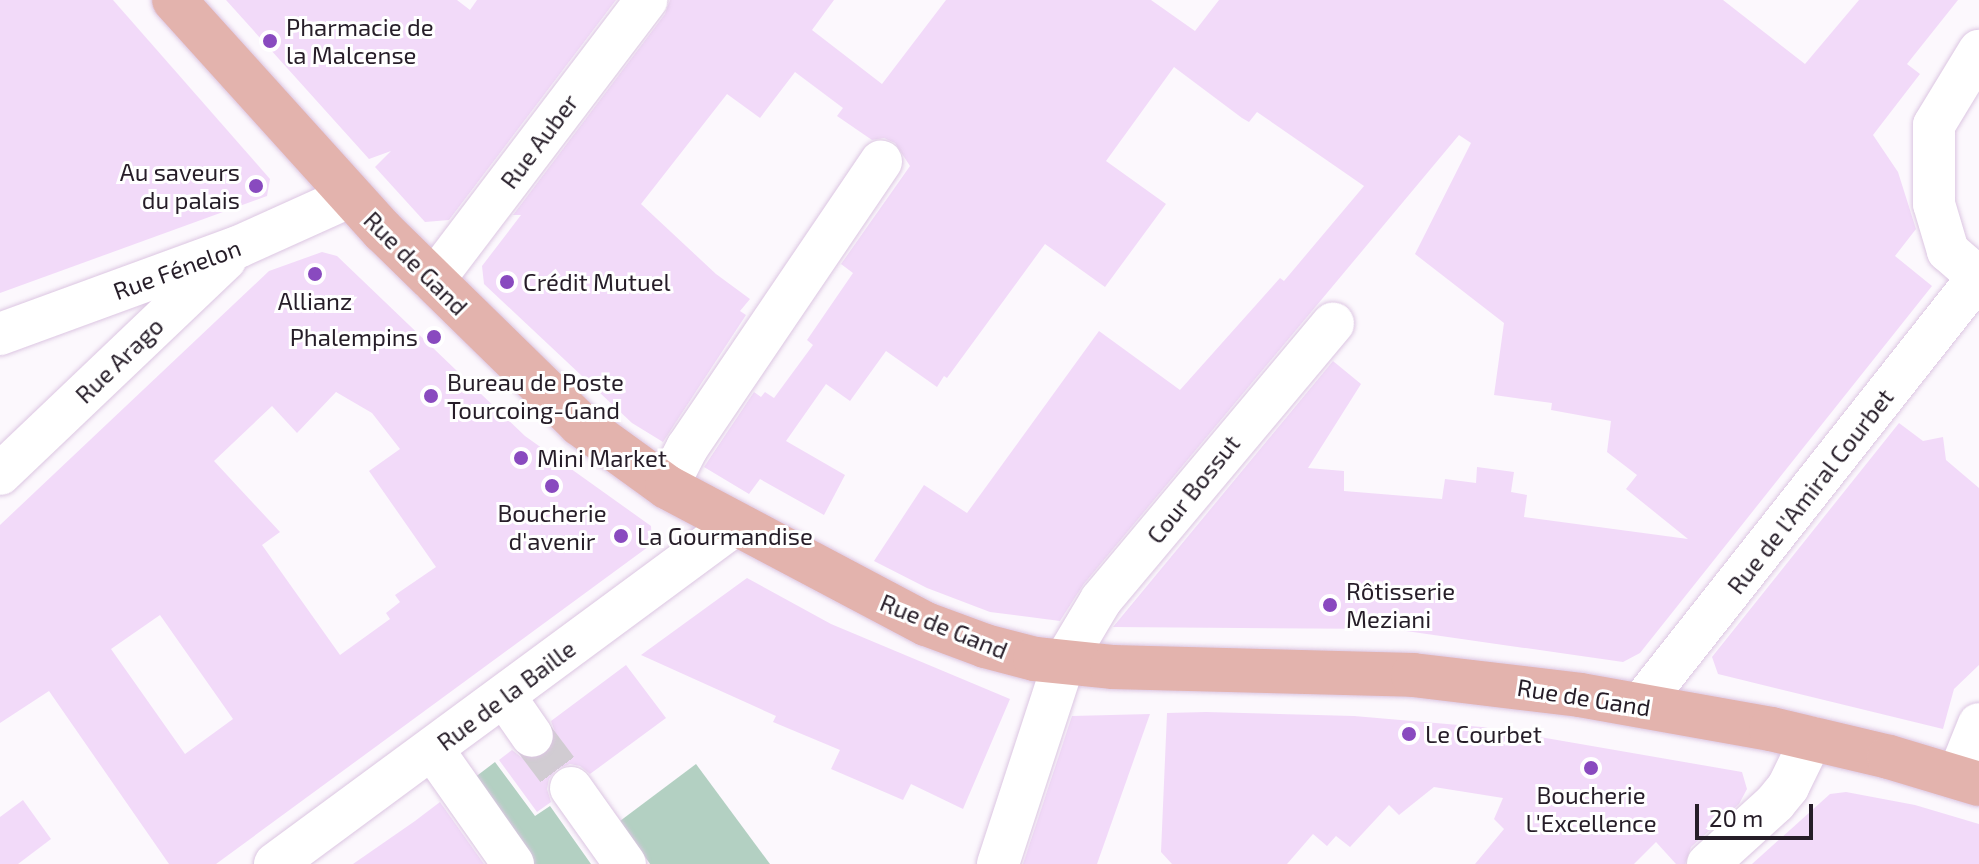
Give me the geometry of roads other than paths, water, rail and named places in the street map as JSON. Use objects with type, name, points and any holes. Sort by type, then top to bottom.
[{"type":"main road","name":"Rue de Gand","points":[[174,0],[351,196],[580,424],[667,487],[926,624],[985,646],[1064,662],[1112,667],[1413,675],[1641,704],[1812,738],[1968,780]]},
{"type":"street","name":"Rue Auber","points":[[433,281],[646,0]]},
{"type":"street","points":[[1979,51],[1934,125],[1934,204],[1948,251],[1979,277]]},
{"type":"street","points":[[667,487],[687,448],[881,162]]},
{"type":"street","name":"Rue Fénelon","points":[[0,334],[238,247],[351,196]]},
{"type":"street","name":"Rue Arago","points":[[0,474],[238,247]]},
{"type":"street","name":"Rue de l'Amiral Courbet","points":[[1641,704],[1979,277]]},
{"type":"street","name":"Cour Bossut","points":[[998,864],[1064,662],[1111,586],[1333,324]]},
{"type":"street","name":"Rue de la Baille","points":[[275,864],[736,524]]},
{"type":"street","points":[[505,697],[532,736]]},
{"type":"street","points":[[1968,780],[1979,724]]},
{"type":"street","points":[[1708,864],[1775,803],[1788,787],[1812,738]]},
{"type":"street","points":[[433,750],[513,864]]},
{"type":"street","points":[[571,788],[625,864]]},
{"type":"tunnel","points":[[532,736],[571,788]]},
{"type":"place","name":"Pharmacie de la Malcense","points":[[270,41]]},
{"type":"place","name":"Au saveurs du palais","points":[[256,186]]},
{"type":"place","name":"Allianz","points":[[315,274]]},
{"type":"place","name":"Crédit Mutuel","points":[[507,282]]},
{"type":"place","name":"Phalempins","points":[[434,337]]},
{"type":"place","name":"Bureau de Poste Tourcoing-Gand","points":[[431,396]]},
{"type":"place","name":"Mini Market","points":[[521,458]]},
{"type":"place","name":"Boucherie d'avenir","points":[[552,486]]},
{"type":"place","name":"La Gourmandise","points":[[621,536]]},
{"type":"place","name":"Rôtisserie Meziani","points":[[1330,605]]},
{"type":"place","name":"Le Courbet","points":[[1409,734]]},
{"type":"place","name":"Boucherie L'Excellence","points":[[1591,768]]}]
